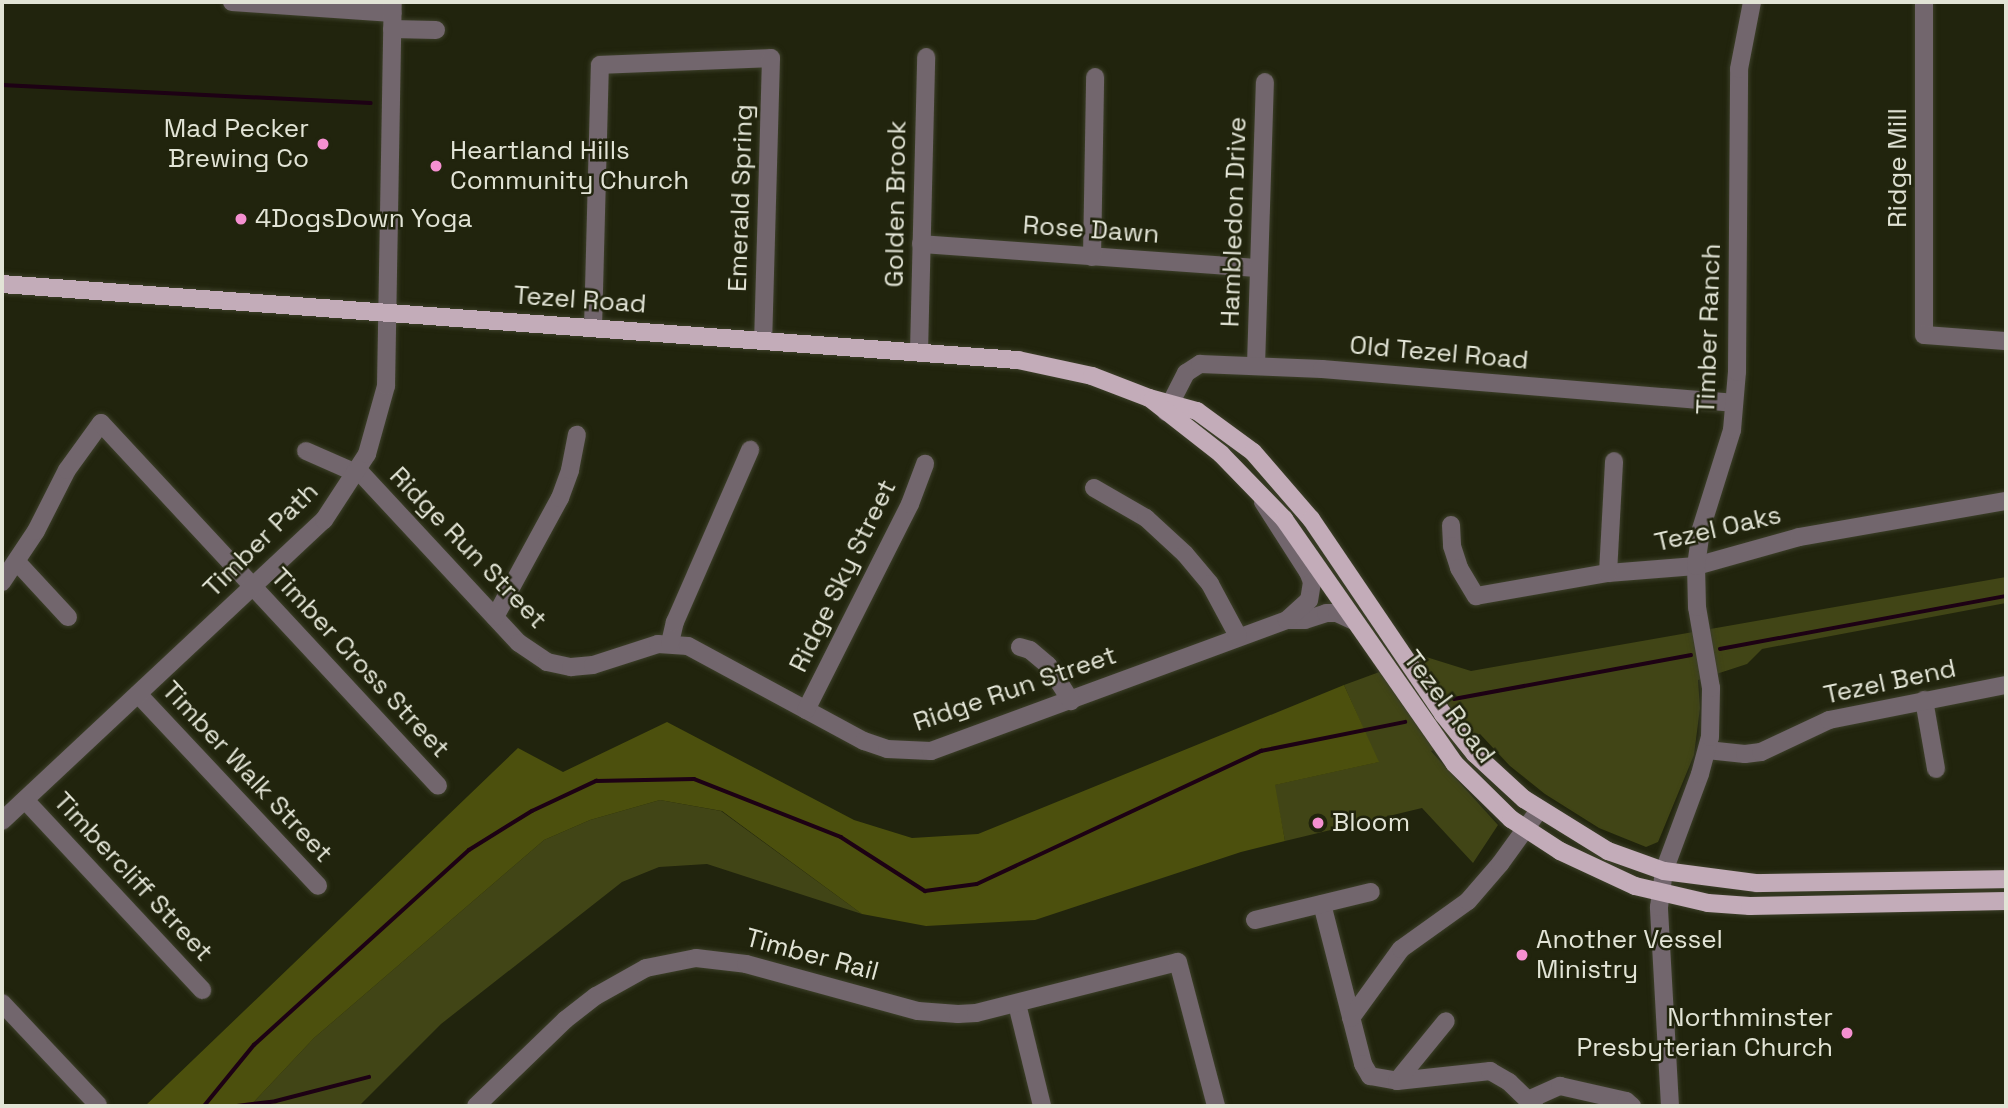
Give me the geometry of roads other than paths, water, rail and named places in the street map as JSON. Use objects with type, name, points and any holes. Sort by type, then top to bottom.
[{"type":"main road","name":"Tezel Road","points":[[2,284],[919,352],[1048,365],[1128,387],[1168,407],[1250,481],[1284,519],[1446,754],[1484,794],[1527,830],[1560,851],[1600,872],[1661,894],[1750,906],[2006,901]]},
{"type":"main road","name":"Tezel Road","points":[[1168,407],[1197,411],[1231,434],[1280,480],[1311,519],[1456,733],[1502,780],[1539,810],[1608,851],[1664,871],[1757,883],[2006,879]]},
{"type":"street","points":[[232,2],[393,15],[436,30]]},
{"type":"street","name":"Timber Ranch","points":[[1670,1106],[1660,934],[1661,894],[1664,871],[1707,750],[1712,714],[1711,688],[1697,607],[1696,566],[1701,528],[1732,430],[1737,372],[1739,69],[1752,2]]},
{"type":"street","name":"Ridge Mill","points":[[1924,2],[1924,335],[2006,341]]},
{"type":"street","name":"Timber Path","points":[[2,821],[324,520],[357,472],[374,437],[383,403],[388,313],[393,15]]},
{"type":"street","name":"Golden Brook","points":[[919,352],[926,57]]},
{"type":"street","name":"Emerald Spring","points":[[593,328],[600,65],[771,58],[763,340]]},
{"type":"street","points":[[1092,257],[1095,77]]},
{"type":"street","name":"Hambledon Drive","points":[[1256,365],[1265,82]]},
{"type":"street","name":"Rose Dawn","points":[[921,244],[1258,268]]},
{"type":"street","name":"Old Tezel Road","points":[[1168,407],[1186,373],[1200,364],[1256,365],[1733,403]]},
{"type":"street","name":"Timber Cross Street","points":[[18,562],[67,470],[101,423],[438,786]]},
{"type":"street","points":[[495,617],[560,498],[573,459],[577,435]]},
{"type":"street","points":[[670,643],[675,622],[750,450]]},
{"type":"street","points":[[306,451],[357,472]]},
{"type":"street","points":[[1608,573],[1614,461]]},
{"type":"street","name":"Ridge Sky Street","points":[[806,710],[910,504],[925,464]]},
{"type":"street","name":"Ridge Run Street","points":[[357,472],[495,617],[535,655],[547,662],[571,667],[593,665],[641,647],[670,643],[702,652],[863,741],[913,752],[931,751],[1287,620],[1305,620],[1326,613],[1337,613],[1354,621]]},
{"type":"street","name":"Ridge Run Street","points":[[1250,481],[1312,582],[1313,593],[1309,600],[1287,620]]},
{"type":"street","points":[[1094,488],[1146,519],[1185,554],[1210,584],[1238,636]]},
{"type":"street","name":"Tezel Oaks","points":[[1451,525],[1452,546],[1459,568],[1476,596],[1608,573],[1696,566],[1799,537],[2006,502]]},
{"type":"street","points":[[2,582],[18,562],[68,617]]},
{"type":"street","points":[[1020,647],[1030,650],[1048,665],[1071,701]]},
{"type":"street","name":"Tezel Bend","points":[[1707,750],[1745,754],[1762,752],[1829,720],[2006,685]]},
{"type":"street","name":"Timber Walk Street","points":[[138,694],[318,886]]},
{"type":"street","points":[[1924,700],[1936,769]]},
{"type":"street","name":"Timbercliff Street","points":[[25,800],[202,990]]},
{"type":"street","points":[[1351,1018],[1401,948],[1468,901],[1527,830],[1539,810]]},
{"type":"street","points":[[1255,920],[1371,892]]},
{"type":"street","points":[[1322,904],[1366,1071],[1374,1079],[1397,1081],[1490,1071],[1509,1082],[1531,1103],[1560,1086],[1626,1101],[1632,1106]]},
{"type":"street","name":"Timber Rail","points":[[476,1106],[565,1020],[596,996],[631,975],[679,960],[729,960],[918,1011],[976,1013],[1178,962],[1216,1106]]},
{"type":"street","points":[[2,1003],[98,1105]]},
{"type":"street","points":[[1017,1003],[1042,1106]]},
{"type":"street","points":[[1397,1081],[1446,1021]]},
{"type":"waterway","points":[[2,85],[371,103]]},
{"type":"waterway","points":[[1720,649],[2006,596]]},
{"type":"waterway","points":[[1454,699],[1691,655]]},
{"type":"waterway","points":[[204,1106],[254,1045],[469,850],[532,811],[596,781],[694,779],[841,837],[925,891],[977,884],[1261,751],[1405,722]]},
{"type":"waterway","points":[[237,1106],[276,1101],[369,1077]]},
{"type":"place","name":"Mad Pecker Brewing Co","points":[[323,144]]},
{"type":"place","name":"Heartland Hills Community Church","points":[[436,166]]},
{"type":"place","name":"4DogsDown Yoga","points":[[241,219]]},
{"type":"place","name":"Bloom","points":[[1318,823]]},
{"type":"place","name":"Another Vessel Ministry","points":[[1522,955]]},
{"type":"place","name":"Northminster Presbyterian Church","points":[[1847,1033]]}]
